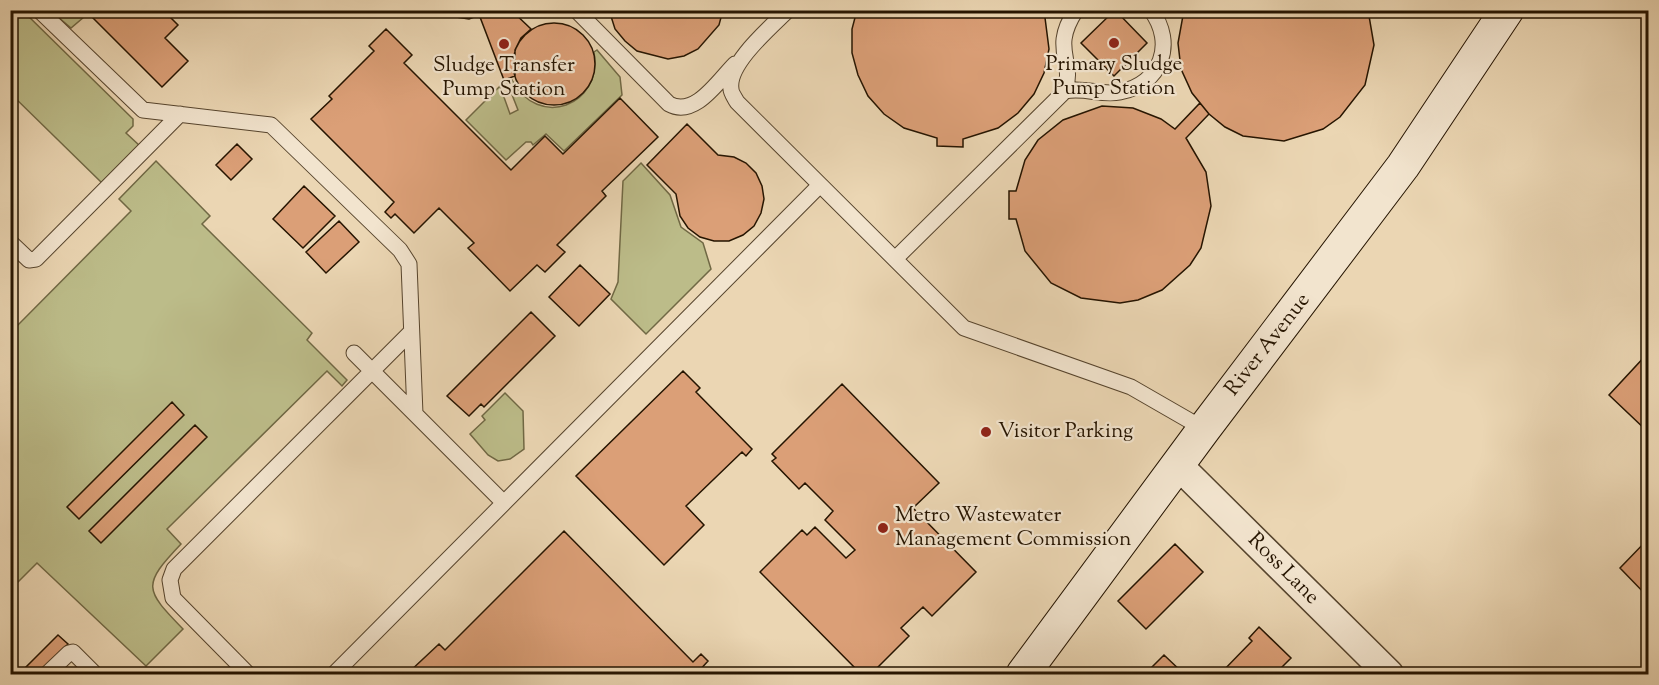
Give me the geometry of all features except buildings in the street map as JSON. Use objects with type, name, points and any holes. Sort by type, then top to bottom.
[{"type":"street","name":"River Avenue","points":[[1023,675],[1177,464],[1403,166],[1507,10]]},
{"type":"street","name":"Ross Lane","points":[[1177,464],[1389,675]]},
{"type":"lane","points":[[39,10],[142,110],[265,123],[276,128],[406,256],[409,264],[415,414]]},
{"type":"lane","points":[[576,10],[669,104],[684,108],[697,102],[788,10]]},
{"type":"lane","points":[[895,259],[1065,91],[1068,76],[1062,41],[1076,10]]},
{"type":"lane","points":[[1065,91],[1096,90],[1118,93],[1138,86],[1154,70],[1165,49],[1162,28],[1151,10]]},
{"type":"lane","points":[[737,102],[731,90],[732,76],[752,47]]},
{"type":"lane","points":[[1066,66],[1080,81],[1096,90]]},
{"type":"lane","points":[[707,92],[717,91],[737,102],[964,328],[1131,387],[1204,429]]},
{"type":"lane","points":[[10,242],[29,260],[36,259],[180,114]]},
{"type":"lane","points":[[334,675],[819,186]]},
{"type":"lane","points":[[248,675],[173,598],[170,580],[174,569],[411,332]]},
{"type":"lane","points":[[354,353],[504,503]]},
{"type":"lane","points":[[47,675],[69,653],[73,652],[95,675]]},
{"type":"green space","points":[[10,11],[23,11],[133,119],[133,126],[126,133],[140,146],[102,183],[11,94]]},
{"type":"green space","points":[[51,11],[91,11],[71,28]]},
{"type":"green space","points":[[597,50],[620,77],[622,95],[564,151],[546,134],[533,145],[531,142],[526,142],[506,160],[466,120],[500,86],[510,114],[518,110],[507,82],[512,80],[523,95],[537,104],[552,107],[566,105],[579,98],[589,86],[594,71],[594,52]]},
{"type":"green space","points":[[156,161],[210,216],[202,224],[312,333],[307,340],[347,380],[342,386],[327,371],[167,529],[181,544],[159,569],[154,578],[153,587],[161,605],[183,629],[146,666],[37,563],[11,589],[11,332],[131,211],[119,199]]},
{"type":"green space","points":[[641,163],[670,195],[681,227],[703,243],[711,269],[646,334],[611,299],[618,282],[623,181]]},
{"type":"green space","points":[[505,393],[523,411],[524,449],[510,459],[498,461],[488,455],[470,434],[485,420],[482,416]]},
{"type":"place","name":"Primary Sludge Pump Station","points":[[1114,43]]},
{"type":"place","name":"Sludge Transfer Pump Station","points":[[504,44]]},
{"type":"place","name":"Visitor Parking","points":[[986,432]]},
{"type":"place","name":"Metro Wastewater Management Commission","points":[[883,528]]}]
